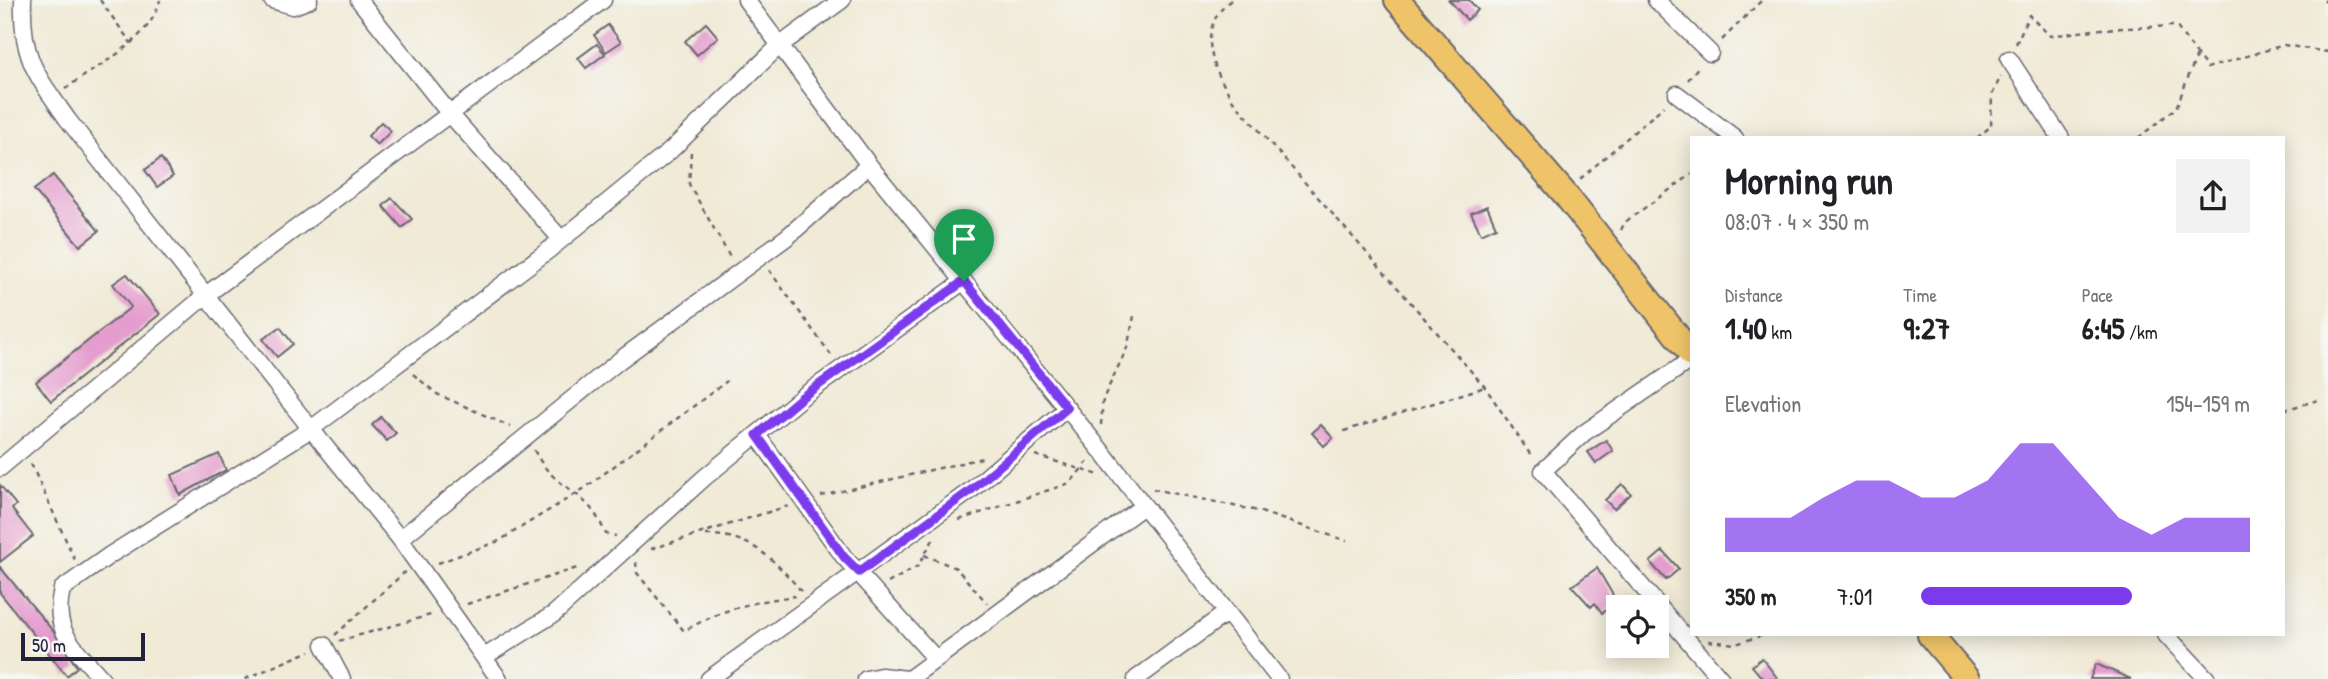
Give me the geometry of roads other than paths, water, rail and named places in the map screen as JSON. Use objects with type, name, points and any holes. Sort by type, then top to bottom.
[{"type":"highway","points":[[1397,0],[1503,120],[1690,354]]},
{"type":"highway","points":[[1931,636],[1967,679]]},
{"type":"street","points":[[23,0],[23,41],[34,72],[311,429],[400,539],[499,679]]},
{"type":"street","points":[[272,0],[293,6],[309,0]]},
{"type":"street","points":[[359,0],[450,114],[561,239]]},
{"type":"street","points":[[0,468],[206,295],[603,0]]},
{"type":"street","points":[[746,0],[869,165],[1067,408],[1279,679]]},
{"type":"street","points":[[102,679],[62,631],[57,609],[62,589],[311,429],[561,239],[670,151],[779,46],[842,0]]},
{"type":"street","points":[[1656,0],[1710,53]]},
{"type":"street","points":[[2009,59],[2060,136]]},
{"type":"street","points":[[1677,94],[1732,136]]},
{"type":"street","points":[[400,539],[620,360],[786,237],[869,165]]},
{"type":"street","points":[[484,657],[554,614],[618,555],[802,397],[964,281]]},
{"type":"street","points":[[1690,358],[1584,433],[1543,471],[1721,679]]},
{"type":"street","points":[[709,679],[970,491],[1067,408]]},
{"type":"street","points":[[757,435],[806,500],[844,557],[936,659]]},
{"type":"street","points":[[866,679],[881,676],[908,679],[1142,507]]},
{"type":"street","points":[[1136,679],[1226,613]]},
{"type":"street","points":[[2167,636],[2207,679]]},
{"type":"street","points":[[324,645],[342,679]]}]
